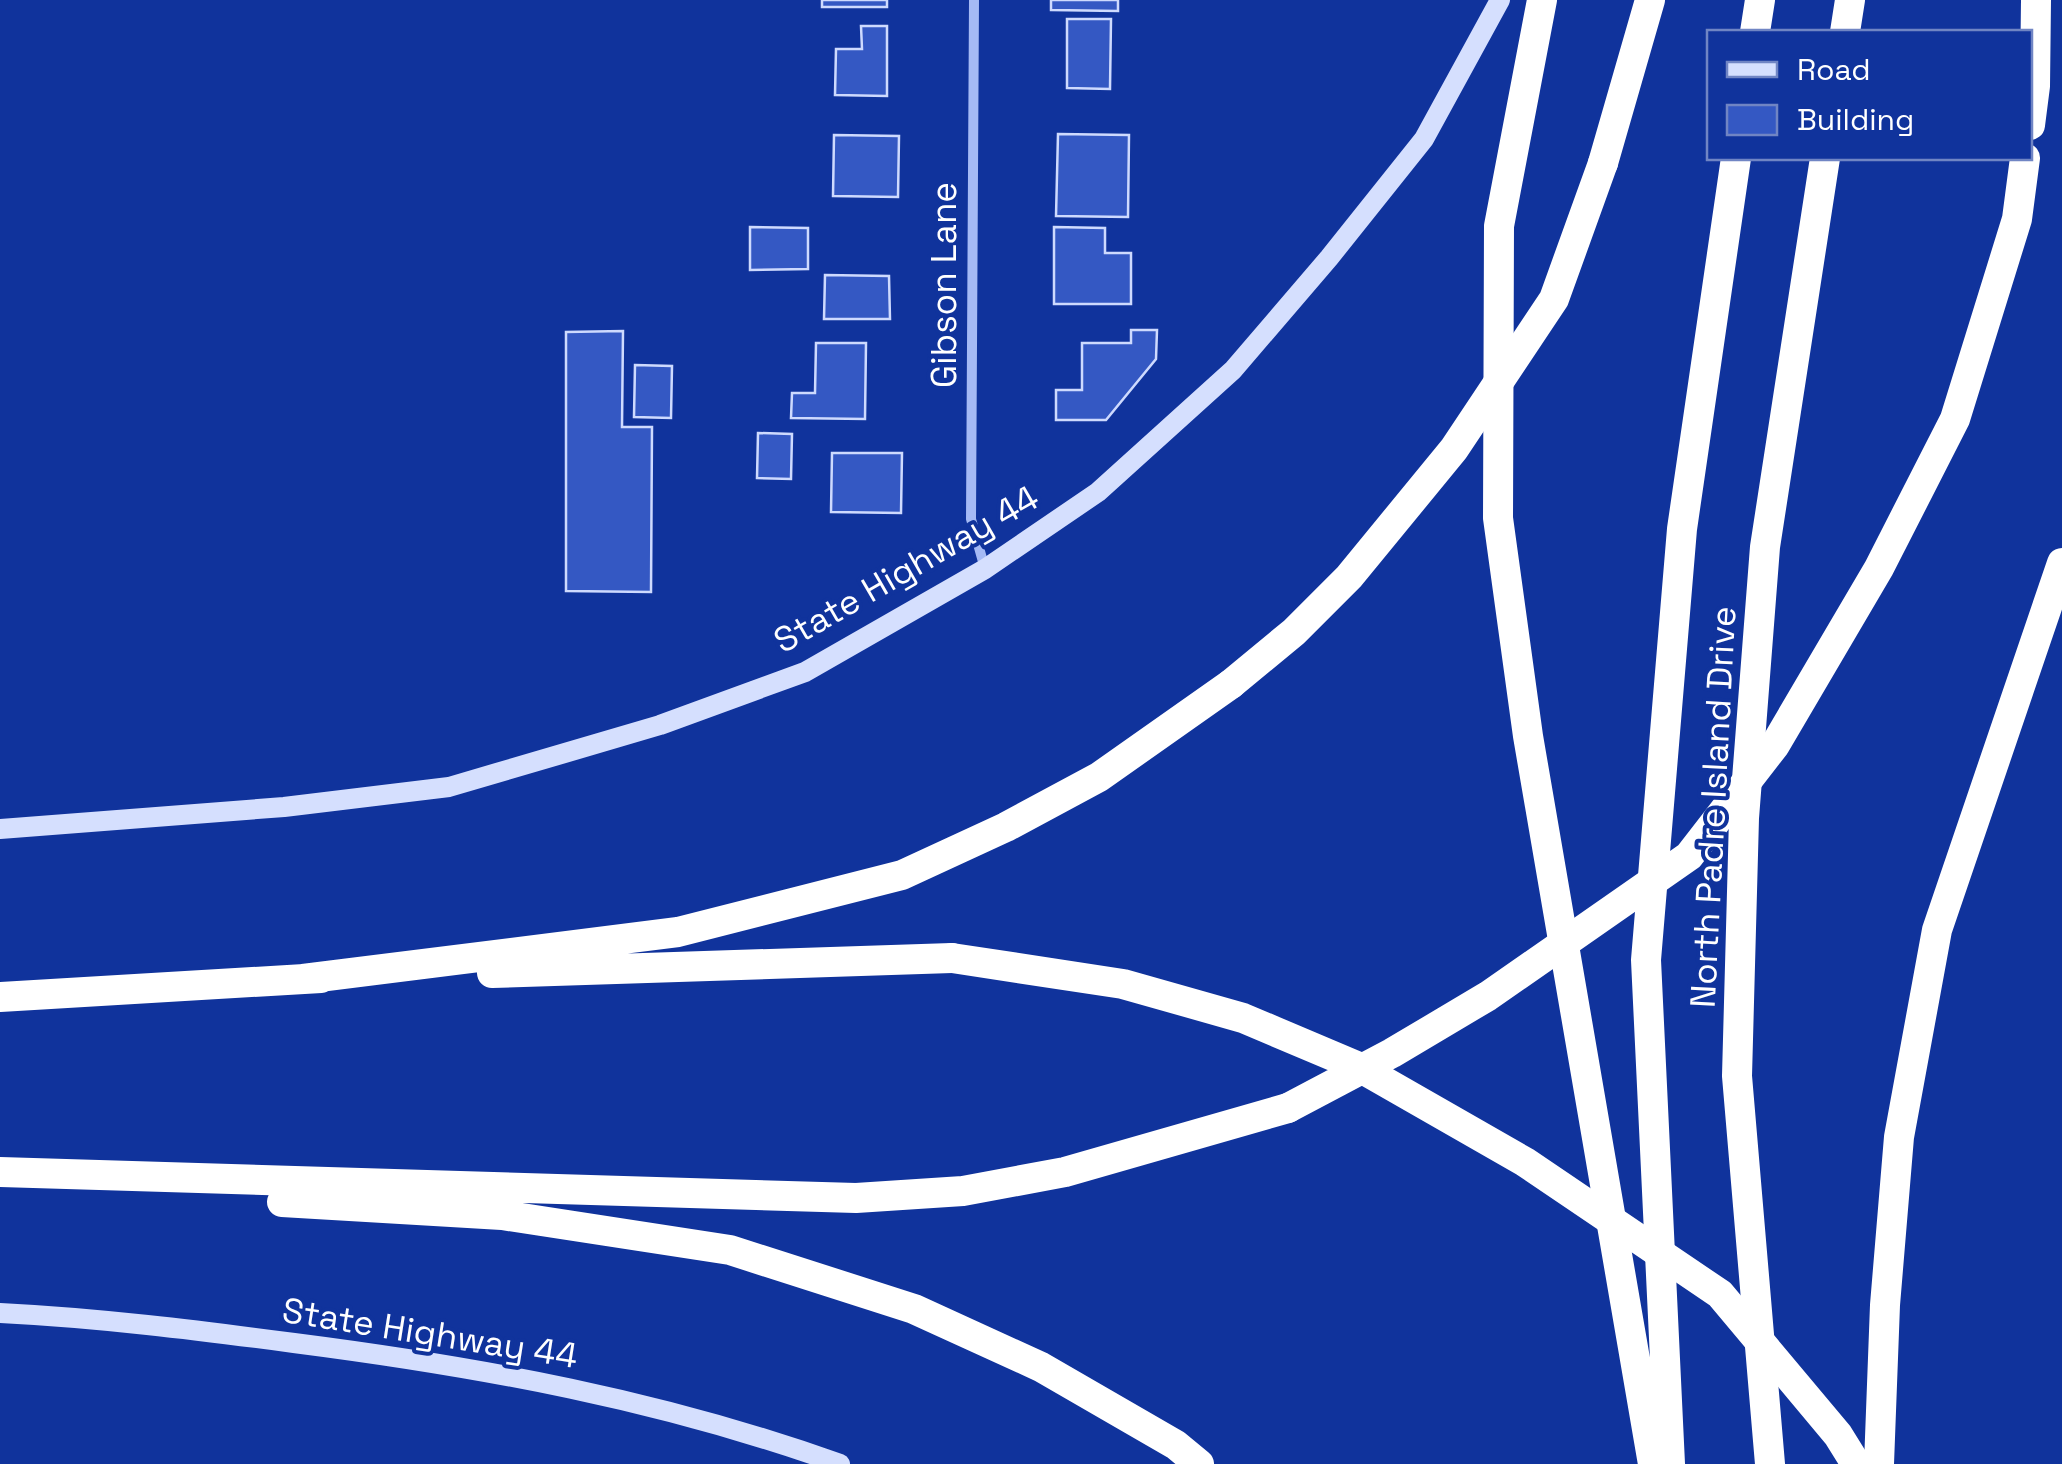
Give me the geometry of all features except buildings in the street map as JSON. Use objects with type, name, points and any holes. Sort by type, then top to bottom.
[{"type":"highway","points":[[1542,0],[1499,226],[1498,518],[1528,736],[1653,1464]]},
{"type":"highway","points":[[303,979],[678,932],[902,875],[1100,778],[1231,684],[1294,632],[1348,577],[1454,449],[1554,299],[1603,163],[1650,0]]},
{"type":"highway","points":[[1755,30],[1760,0]]},
{"type":"highway","points":[[1845,30],[1850,0]]},
{"type":"highway","points":[[2032,106],[2036,0]]},
{"type":"highway","name":"North Padre Island Drive","points":[[1670,1464],[1646,960],[1682,529],[1736,160]]},
{"type":"highway","name":"North Padre Island Drive","points":[[1770,1464],[1737,1076],[1744,818],[1765,546],[1826,160]]},
{"type":"highway","points":[[0,1172],[856,1198],[963,1191],[1065,1172],[1288,1108],[1392,1054],[1580,932],[1689,856],[1732,801],[1775,745],[1879,568],[1955,419],[2018,220],[2025,160]]},
{"type":"highway","points":[[1879,1464],[1885,1305],[1898,1137],[1937,930],[2062,563]]},
{"type":"highway","points":[[0,996],[303,979],[952,958],[1122,984],[1243,1018],[1360,1067],[1525,1162],[1720,1294],[1838,1435],[1856,1464]]},
{"type":"highway","points":[[0,1185],[502,1215],[730,1250],[930,1316],[1042,1367],[1176,1445],[1199,1464]]},
{"type":"main road","name":"State Highway 44","points":[[0,829],[284,807],[449,788],[660,725],[805,672],[985,569],[1098,492],[1234,370],[1330,258],[1424,138],[1500,0]]},
{"type":"main road","name":"State Highway 44","points":[[0,1313],[108,1319],[441,1362],[678,1411],[840,1464]]},
{"type":"street","name":"Gibson Lane","points":[[974,0],[972,519],[985,569]]}]
